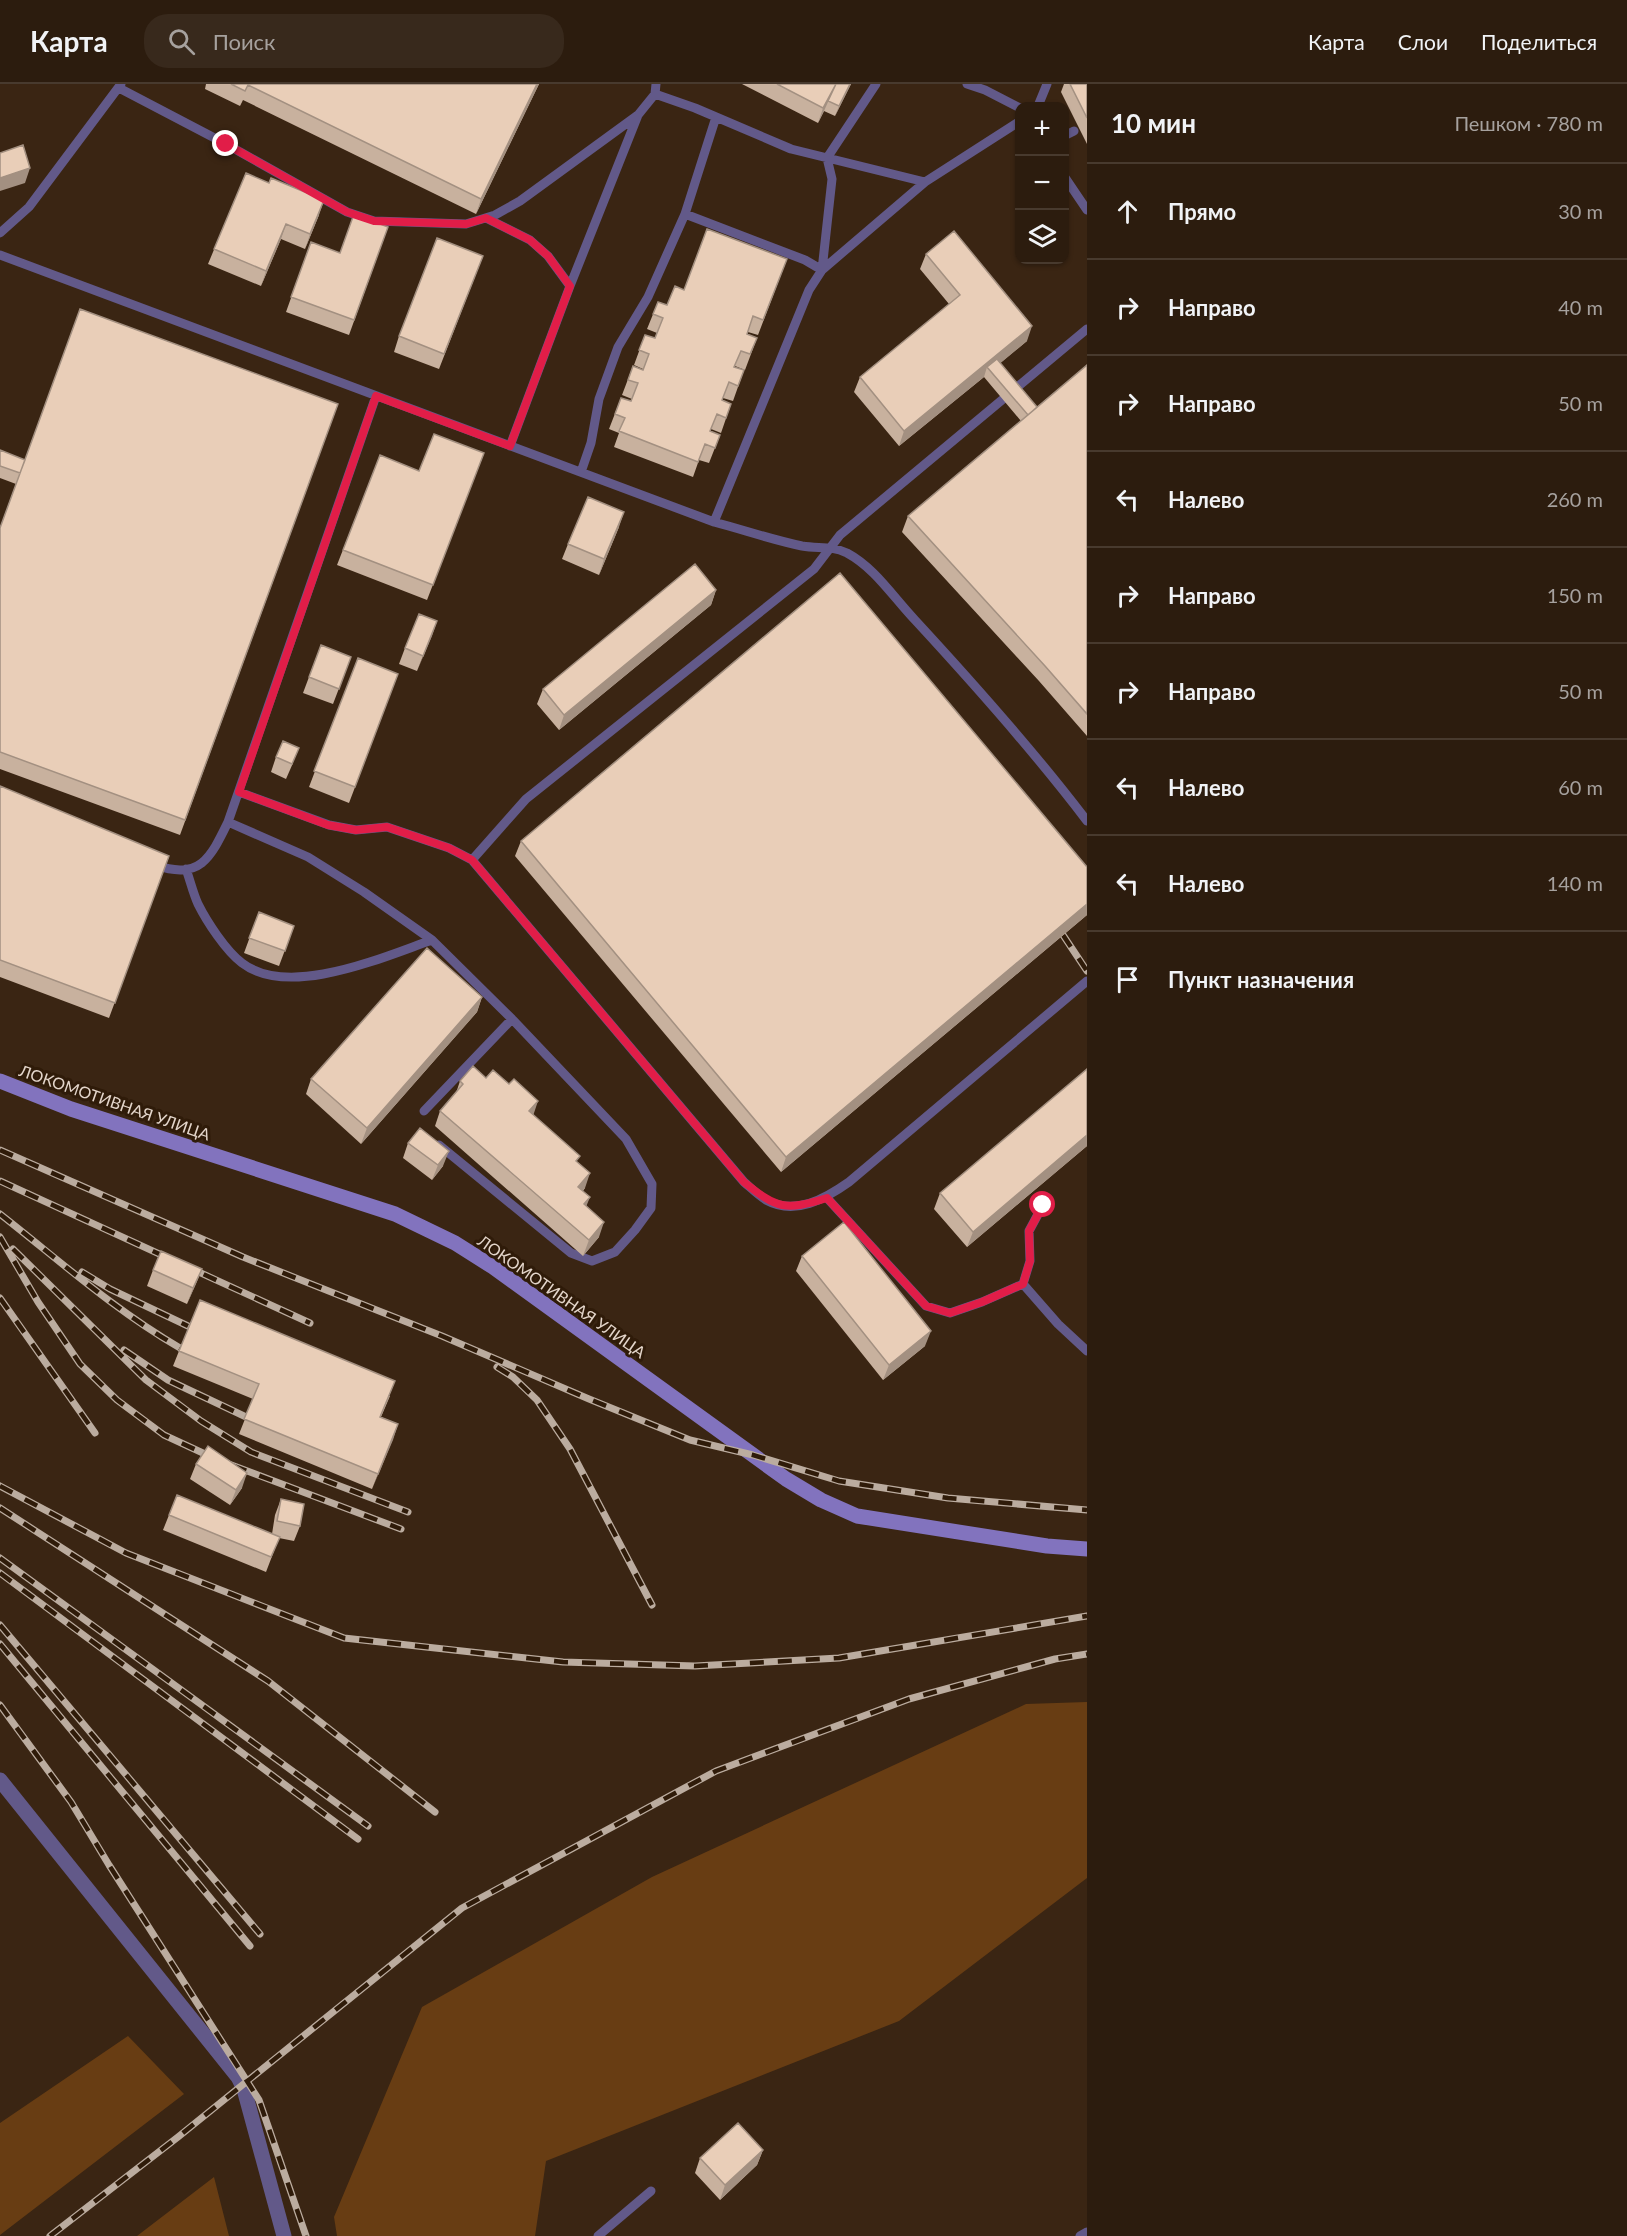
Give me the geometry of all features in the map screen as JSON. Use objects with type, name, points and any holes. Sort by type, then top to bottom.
[{"type":"main road","name":"ЛОКОМОТИВНАЯ УЛИЦА","points":[[0,1081],[71,1109],[395,1215],[455,1243],[494,1267],[786,1479],[821,1500],[857,1516],[1047,1546],[1087,1549]]},
{"type":"street","points":[[0,1780],[238,2077],[244,2088],[284,2236]]},
{"type":"lane","points":[[822,270],[832,179],[827,158],[876,84]]},
{"type":"lane","points":[[967,84],[985,90],[1015,105]]},
{"type":"lane","points":[[1040,102],[1047,84]]},
{"type":"lane","points":[[0,233],[29,207],[120,86],[347,212],[374,221],[466,224],[495,215],[520,201],[638,115]]},
{"type":"lane","points":[[510,446],[638,115],[655,89],[791,149],[925,182]]},
{"type":"lane","points":[[581,472],[591,443],[599,399],[618,347],[648,297],[684,214],[716,117]]},
{"type":"lane","points":[[714,522],[809,290],[822,270],[925,182],[1015,124]]},
{"type":"lane","points":[[1069,134],[1074,131]]},
{"type":"lane","points":[[1069,182],[1087,210]]},
{"type":"lane","points":[[684,214],[805,260],[822,270]]},
{"type":"lane","points":[[486,218],[530,240],[548,256],[570,286]]},
{"type":"lane","points":[[0,255],[714,522],[805,547],[831,547],[847,554],[868,568],[968,678],[1087,821]]},
{"type":"lane","points":[[472,860],[526,799],[814,569],[840,535],[1087,329]]},
{"type":"lane","points":[[142,858],[173,871],[195,868],[214,852],[239,792],[376,396]]},
{"type":"lane","points":[[239,792],[328,825],[356,830],[387,827],[449,848],[472,860],[744,1182],[766,1200],[786,1206],[803,1206],[827,1198],[849,1182],[1087,981]]},
{"type":"lane","points":[[228,822],[308,857],[364,892],[432,940],[626,1138],[652,1185],[651,1208],[615,1252],[592,1261],[570,1253],[435,1141]]},
{"type":"lane","points":[[186,869],[198,904],[219,937],[242,963],[262,974],[293,977],[324,975],[432,940]]},
{"type":"lane","points":[[424,1111],[512,1020]]},
{"type":"lane","points":[[827,1198],[926,1306],[950,1313],[1023,1284],[1030,1261],[1029,1231],[1043,1205]]},
{"type":"lane","points":[[1023,1284],[1058,1324],[1087,1351]]},
{"type":"lane","points":[[598,2236],[651,2191]]},
{"type":"lane","points":[[1080,2236],[1087,2232]]},
{"type":"shaded area","points":[[1087,1702],[1087,1878],[899,2021],[546,2161],[535,2236],[337,2236],[334,2217],[422,2007],[652,1877],[1026,1704]]},
{"type":"shaded area","points":[[128,2036],[184,2094],[0,2235],[0,2123]]},
{"type":"shaded area","points":[[214,2177],[229,2236],[137,2236]]},
{"type":"building","points":[[231,84],[537,84],[481,199],[248,85],[245,91]]},
{"type":"building","points":[[777,84],[836,84],[823,108]]},
{"type":"building","points":[[836,84],[850,84],[839,106],[828,101]]},
{"type":"building","points":[[1070,84],[1087,84],[1087,118]]},
{"type":"building","points":[[23,145],[30,168],[0,178],[0,153]]},
{"type":"building","points":[[246,173],[269,183],[271,178],[324,200],[310,234],[286,224],[266,271],[214,249]]},
{"type":"building","points":[[354,214],[388,227],[354,320],[291,297],[311,242],[340,253]]},
{"type":"building","points":[[707,229],[787,259],[763,320],[753,316],[747,334],[757,338],[750,354],[741,351],[734,367],[744,370],[738,386],[729,382],[722,400],[731,404],[726,418],[717,414],[710,431],[720,435],[715,448],[705,444],[698,462],[619,431],[625,418],[615,414],[621,398],[631,401],[638,383],[628,380],[633,366],[643,370],[649,354],[639,350],[645,335],[655,338],[663,318],[653,314],[658,302],[667,305],[675,286],[684,290]]},
{"type":"building","points":[[954,231],[1032,326],[904,431],[860,377],[960,295],[926,254]]},
{"type":"building","points":[[437,238],[483,256],[444,354],[399,336]]},
{"type":"building","points":[[80,309],[338,404],[185,820],[0,752],[0,528]]},
{"type":"building","points":[[997,359],[1037,407],[1028,415],[987,367]]},
{"type":"building","points":[[1087,365],[1087,714],[908,516]]},
{"type":"building","points":[[434,434],[484,453],[433,585],[343,550],[380,455],[419,471]]},
{"type":"building","points":[[0,450],[25,460],[20,473],[0,466]]},
{"type":"building","points":[[588,497],[624,512],[604,559],[568,544]]},
{"type":"building","points":[[695,564],[716,590],[564,715],[543,689]]},
{"type":"building","points":[[840,573],[1087,867],[1087,904],[786,1157],[521,841]]},
{"type":"building","points":[[419,614],[437,621],[423,656],[405,648]]},
{"type":"building","points":[[321,645],[351,657],[339,689],[309,677]]},
{"type":"building","points":[[358,658],[398,674],[355,787],[314,771]]},
{"type":"building","points":[[283,741],[299,748],[292,764],[276,757]]},
{"type":"building","points":[[0,786],[169,856],[115,1003],[0,960]]},
{"type":"building","points":[[259,912],[294,926],[285,951],[249,938]]},
{"type":"building","points":[[427,948],[482,997],[367,1128],[311,1079]]},
{"type":"building","points":[[473,1066],[486,1078],[493,1070],[509,1084],[514,1079],[538,1101],[529,1111],[580,1156],[576,1161],[590,1173],[578,1187],[590,1197],[584,1204],[604,1222],[589,1240],[440,1111],[463,1084],[460,1081]]},
{"type":"building","points":[[1087,1069],[1087,1135],[973,1232],[940,1193]]},
{"type":"building","points":[[420,1128],[449,1151],[438,1165],[408,1143]]},
{"type":"building","points":[[844,1222],[931,1331],[889,1365],[802,1256]]},
{"type":"building","points":[[161,1251],[202,1269],[193,1288],[153,1270]]},
{"type":"building","points":[[200,1300],[395,1381],[380,1417],[398,1424],[378,1474],[244,1419],[259,1384],[179,1351]]},
{"type":"building","points":[[208,1446],[247,1473],[236,1490],[196,1464]]},
{"type":"building","points":[[177,1495],[280,1537],[271,1557],[169,1515]]},
{"type":"building","points":[[281,1499],[304,1504],[300,1526],[277,1521]]},
{"type":"building","points":[[738,2123],[763,2150],[725,2185],[700,2158]]},
{"type":"railway","points":[[1063,935],[1087,971]]},
{"type":"railway","points":[[0,1150],[243,1257],[442,1336],[690,1440],[753,1455],[839,1481],[948,1498],[1087,1510]]},
{"type":"railway","points":[[0,1181],[310,1323]]},
{"type":"railway","points":[[0,1214],[109,1301],[180,1348]]},
{"type":"railway","points":[[0,1237],[38,1302],[80,1364],[117,1400],[164,1435],[218,1460],[401,1529]]},
{"type":"railway","points":[[13,1249],[146,1380],[201,1421],[251,1452],[408,1512]]},
{"type":"railway","points":[[82,1272],[110,1289],[188,1326]]},
{"type":"railway","points":[[0,1298],[95,1433]]},
{"type":"railway","points":[[124,1350],[168,1380],[244,1416]]},
{"type":"railway","points":[[497,1367],[513,1377],[537,1400],[570,1449],[652,1605]]},
{"type":"railway","points":[[0,1486],[126,1553],[344,1638],[563,1662],[695,1666],[839,1658],[1087,1616]]},
{"type":"railway","points":[[0,1508],[268,1681],[435,1812]]},
{"type":"railway","points":[[0,1558],[368,1826]]},
{"type":"railway","points":[[0,1573],[358,1839]]},
{"type":"railway","points":[[0,1625],[260,1934]]},
{"type":"railway","points":[[0,1644],[250,1946]]},
{"type":"railway","points":[[50,2236],[178,2137],[462,1908],[716,1771],[909,1699],[1055,1659],[1087,1654]]},
{"type":"railway","points":[[0,1705],[71,1802],[259,2100],[306,2236]]},
{"type":"route","points":[[226,144],[347,212],[374,221],[466,224],[486,218],[530,240],[548,256],[570,286],[510,446],[376,396],[239,792],[328,825],[356,830],[387,827],[449,848],[472,860],[744,1182],[766,1200],[786,1206],[803,1206],[827,1198],[926,1306],[950,1313],[1023,1284],[1030,1261],[1029,1231],[1043,1205]]}]
